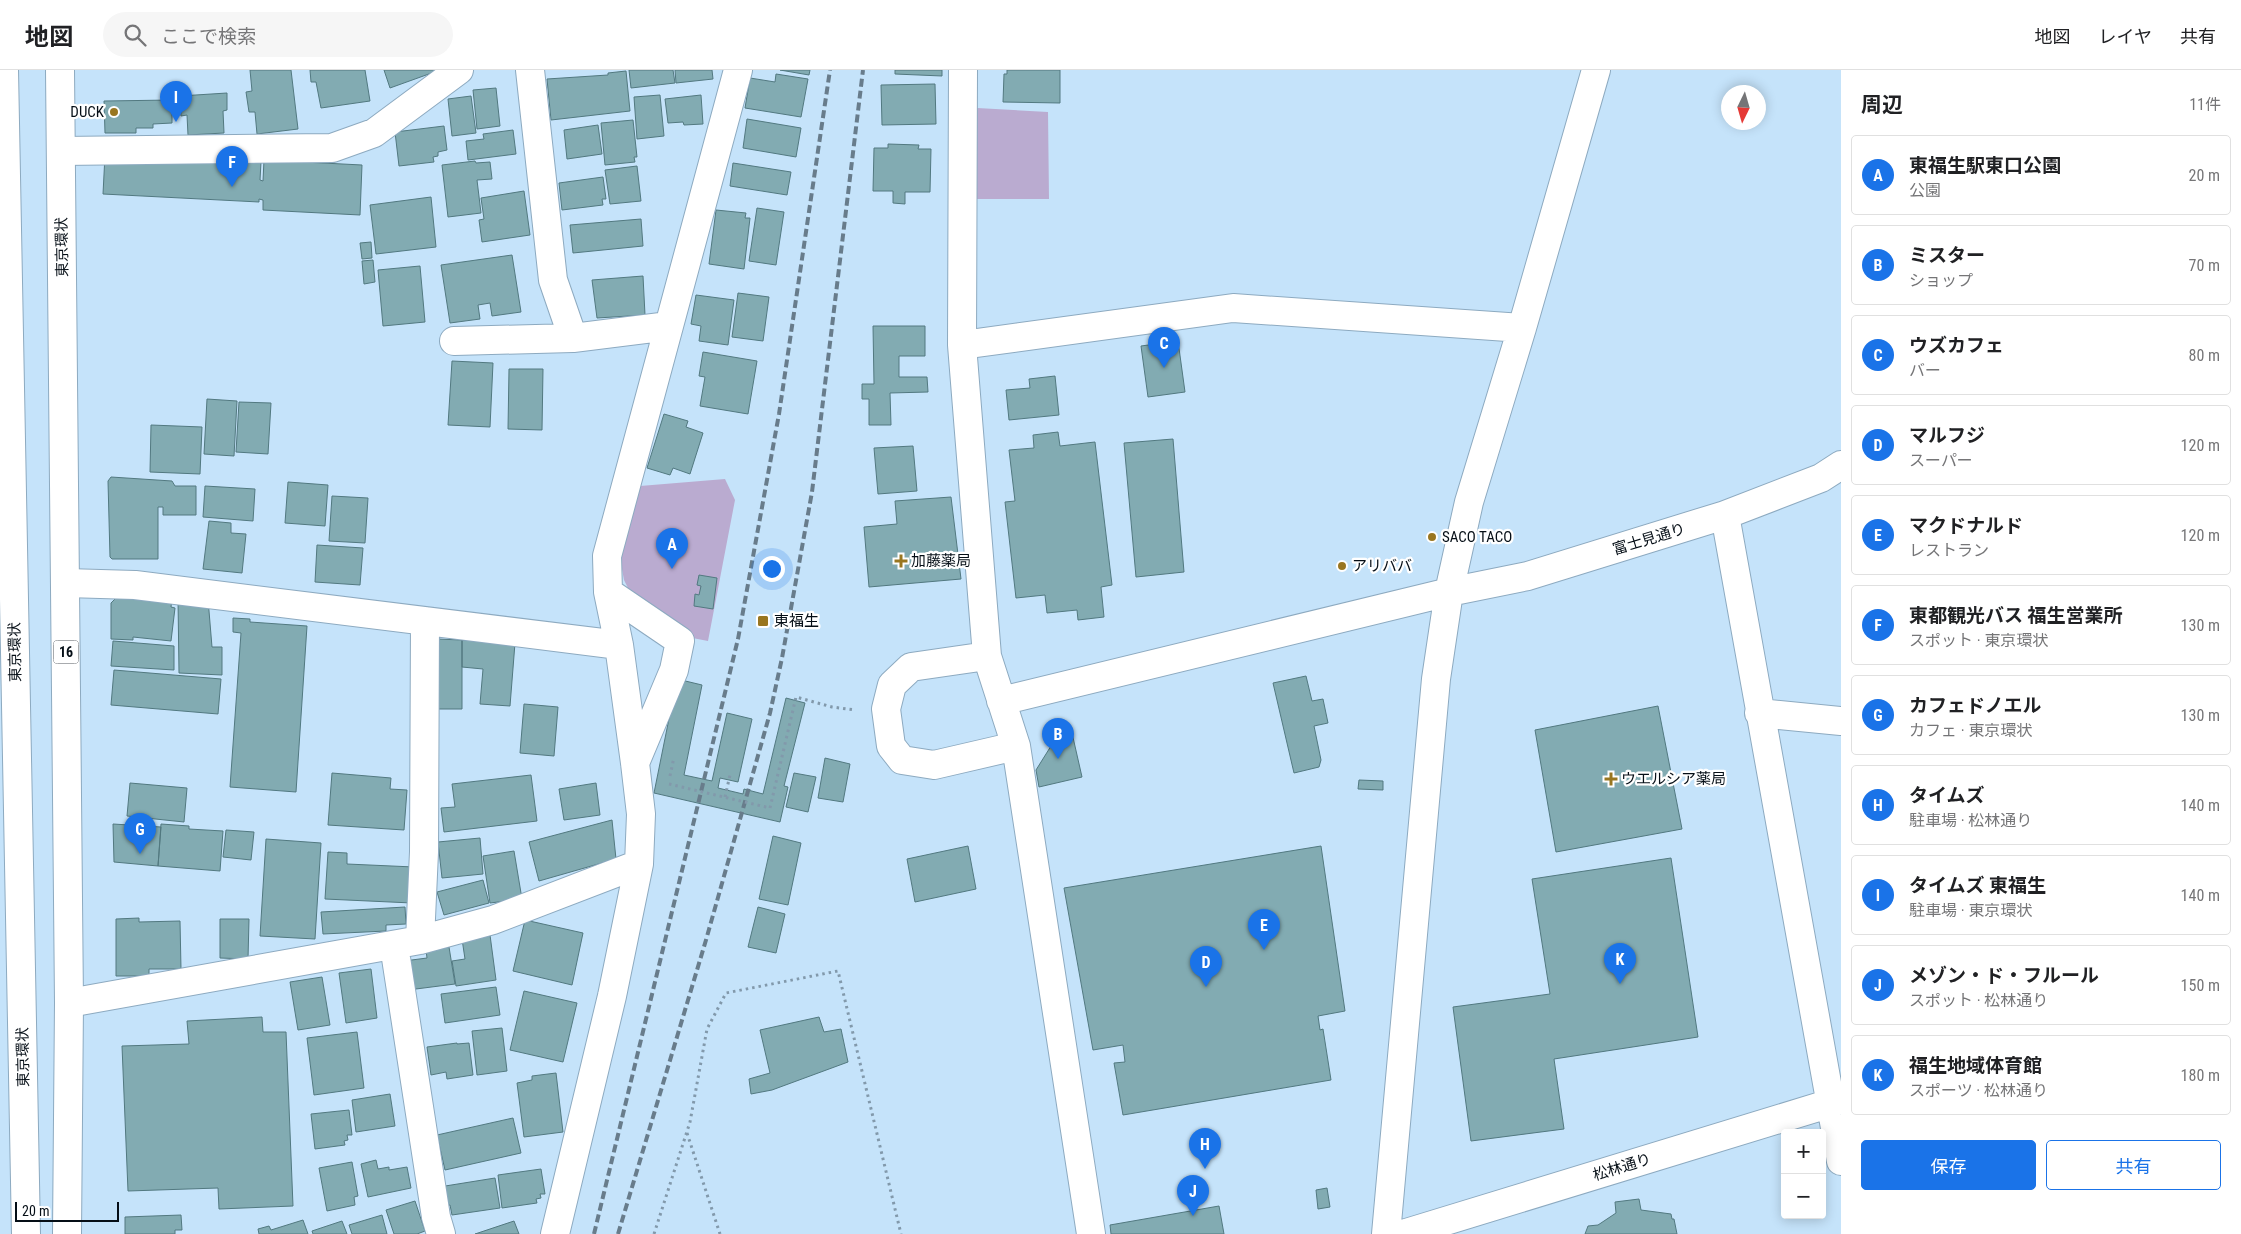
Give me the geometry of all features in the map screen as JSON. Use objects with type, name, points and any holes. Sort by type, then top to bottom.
[{"type":"main road","name":"東京環状","points":[[4,70],[26,1234]]},
{"type":"main road","name":"東京環状","points":[[60,70],[69,1003],[67,1234]]},
{"type":"main road","points":[[61,151],[332,148],[374,133],[459,70]]},
{"type":"main road","points":[[530,70],[553,280],[573,338]]},
{"type":"main road","points":[[555,1234],[612,996],[639,864],[640,814],[636,764],[620,645],[608,592],[607,556],[738,70]]},
{"type":"main road","points":[[963,70],[962,344],[987,656],[1016,746],[1091,1234]]},
{"type":"main road","points":[[1386,1234],[1436,679],[1449,592],[1469,502],[1522,328],[1596,70]]},
{"type":"main road","points":[[962,344],[1233,308],[1522,328]]},
{"type":"main road","points":[[454,341],[573,338],[669,326]]},
{"type":"main road","name":"富士見通り","points":[[1001,701],[1449,592],[1528,576],[1725,515],[1821,478],[1841,465]]},
{"type":"main road","points":[[1725,515],[1759,713],[1837,1102],[1841,1161]]},
{"type":"main road","points":[[66,583],[135,585],[620,645]]},
{"type":"main road","points":[[608,592],[680,641],[674,670],[636,764]]},
{"type":"main road","points":[[420,940],[424,852],[425,621]]},
{"type":"main road","points":[[987,656],[911,667],[892,685],[886,709],[891,746],[902,760],[934,765],[1016,746]]},
{"type":"main road","points":[[1759,713],[1841,721]]},
{"type":"main road","points":[[69,1003],[420,940],[493,920],[639,864]]},
{"type":"main road","points":[[394,945],[436,1217],[441,1234]]},
{"type":"main road","name":"松林通り","points":[[1404,1234],[1837,1102]]},
{"type":"path","points":[[669,784],[770,808],[796,697],[832,707],[861,712]]},
{"type":"path","points":[[725,797],[730,775]]},
{"type":"path","points":[[654,1234],[687,1133],[707,1029],[726,993],[838,971],[901,1234]]},
{"type":"path","points":[[687,1133],[720,1234]]},
{"type":"shaded area","points":[[977,108],[1048,112],[1049,199],[976,199]]},
{"type":"shaded area","points":[[725,479],[735,500],[708,641],[677,635],[630,592],[624,580],[620,558],[640,486]]},
{"type":"building","points":[[250,70],[291,70],[298,129],[257,134],[255,112],[249,112],[246,92],[252,91]]},
{"type":"building","points":[[310,70],[365,70],[370,101],[321,108],[316,82],[311,82]]},
{"type":"building","points":[[384,70],[440,70],[390,88]]},
{"type":"building","points":[[629,70],[673,70],[675,83],[631,88]]},
{"type":"building","points":[[675,70],[712,70],[713,79],[676,83]]},
{"type":"building","points":[[780,70],[810,70],[809,75]]},
{"type":"building","points":[[895,70],[942,70],[942,76],[895,74]]},
{"type":"building","points":[[1007,70],[1060,70],[1060,103],[1003,102],[1004,74],[1007,74]]},
{"type":"building","points":[[626,71],[630,111],[551,120],[547,79],[608,75],[608,73]]},
{"type":"building","points":[[776,74],[808,79],[801,117],[745,108],[750,78],[775,82]]},
{"type":"building","points":[[935,84],[936,124],[882,125],[881,85]]},
{"type":"building","points":[[496,88],[500,126],[477,129],[473,90]]},
{"type":"building","points":[[227,93],[227,110],[223,111],[224,133],[188,135],[187,115],[181,116],[180,96]]},
{"type":"building","points":[[660,95],[664,136],[637,139],[634,97]]},
{"type":"building","points":[[701,95],[703,124],[684,125],[683,122],[668,123],[665,99]]},
{"type":"building","points":[[471,96],[476,133],[452,136],[448,99]]},
{"type":"building","points":[[172,100],[172,123],[153,124],[153,128],[136,128],[136,133],[105,133],[104,101]]},
{"type":"building","points":[[747,119],[801,128],[796,157],[743,148]]},
{"type":"building","points":[[633,120],[637,157],[634,157],[635,162],[605,165],[601,123]]},
{"type":"building","points":[[598,125],[602,154],[567,159],[564,130]]},
{"type":"building","points":[[444,126],[447,150],[438,152],[438,156],[433,157],[434,162],[399,166],[395,132]]},
{"type":"building","points":[[513,130],[516,154],[468,160],[466,141],[484,139],[483,134]]},
{"type":"building","points":[[888,144],[919,145],[918,149],[931,149],[930,192],[905,192],[905,204],[893,203],[893,191],[873,191],[874,148],[888,148]]},
{"type":"building","points":[[105,155],[261,162],[260,180],[263,181],[264,160],[362,165],[360,215],[263,210],[263,200],[259,199],[259,202],[103,194]]},
{"type":"building","points":[[475,161],[476,163],[490,162],[492,179],[477,180],[481,213],[448,217],[442,165]]},
{"type":"building","points":[[733,163],[791,172],[787,195],[730,186]]},
{"type":"building","points":[[637,166],[641,201],[610,204],[605,170]]},
{"type":"building","points":[[603,177],[606,199],[602,199],[603,205],[562,210],[559,183]]},
{"type":"building","points":[[524,191],[530,235],[482,242],[479,220],[484,219],[481,198]]},
{"type":"building","points":[[431,197],[436,247],[376,254],[370,205]]},
{"type":"building","points":[[757,208],[784,212],[776,265],[749,261]]},
{"type":"building","points":[[716,210],[746,213],[745,218],[750,218],[744,269],[709,264]]},
{"type":"building","points":[[641,219],[643,246],[573,253],[570,225]]},
{"type":"building","points":[[371,242],[372,258],[362,259],[360,243]]},
{"type":"building","points":[[512,255],[521,312],[492,316],[490,303],[478,305],[480,319],[450,323],[441,265]]},
{"type":"building","points":[[373,260],[375,282],[364,284],[362,261]]},
{"type":"building","points":[[420,266],[425,322],[383,326],[378,270]]},
{"type":"building","points":[[643,276],[645,315],[597,318],[592,280]]},
{"type":"building","points":[[738,293],[769,297],[763,341],[732,337]]},
{"type":"building","points":[[696,295],[734,300],[728,345],[699,341],[701,326],[691,324]]},
{"type":"building","points":[[873,326],[925,326],[925,356],[899,356],[899,377],[927,377],[928,392],[890,393],[891,425],[869,425],[869,399],[862,399],[862,384],[874,384]]},
{"type":"building","points":[[1178,341],[1185,392],[1148,397],[1141,346]]},
{"type":"building","points":[[703,352],[757,361],[748,414],[700,406],[705,377],[699,376]]},
{"type":"building","points":[[452,361],[493,363],[490,427],[448,425]]},
{"type":"building","points":[[509,369],[543,369],[542,430],[508,429]]},
{"type":"building","points":[[1055,376],[1059,415],[1009,420],[1006,390],[1030,388],[1029,379]]},
{"type":"building","points":[[207,399],[237,401],[234,456],[204,454]]},
{"type":"building","points":[[239,402],[271,403],[268,454],[236,452]]},
{"type":"building","points":[[664,414],[688,421],[686,427],[703,433],[690,474],[673,468],[670,475],[647,468]]},
{"type":"building","points":[[151,425],[202,427],[200,474],[150,472]]},
{"type":"building","points":[[1058,432],[1060,446],[1095,442],[1112,585],[1101,587],[1104,617],[1078,620],[1077,610],[1047,613],[1045,595],[1016,598],[1005,502],[1015,501],[1009,450],[1034,448],[1033,435]]},
{"type":"building","points":[[1173,439],[1184,572],[1136,577],[1124,443]]},
{"type":"building","points":[[913,446],[917,491],[878,494],[874,448]]},
{"type":"building","points":[[111,477],[172,481],[175,486],[196,486],[196,515],[163,515],[163,507],[158,507],[158,559],[112,559],[110,557],[108,481]]},
{"type":"building","points":[[288,482],[328,485],[325,526],[285,523]]},
{"type":"building","points":[[205,486],[255,489],[253,521],[203,517]]},
{"type":"building","points":[[332,496],[368,498],[365,543],[329,541]]},
{"type":"building","points":[[951,497],[961,579],[869,587],[864,527],[897,524],[895,501]]},
{"type":"building","points":[[209,521],[231,523],[231,533],[246,534],[242,573],[203,569]]},
{"type":"building","points":[[317,545],[363,548],[360,585],[315,582]]},
{"type":"building","points":[[699,575],[717,578],[713,609],[694,606],[695,594],[699,595],[701,586],[697,585]]},
{"type":"building","points":[[120,594],[172,598],[171,607],[175,608],[171,641],[133,637],[133,640],[111,639],[111,603]]},
{"type":"building","points":[[178,599],[208,599],[212,647],[222,647],[222,675],[179,673]]},
{"type":"building","points":[[233,618],[250,619],[250,622],[307,626],[296,792],[230,787],[241,633],[233,632]]},
{"type":"building","points":[[437,639],[462,640],[462,709],[436,709]]},
{"type":"building","points":[[462,640],[515,643],[510,706],[480,704],[483,669],[462,667]]},
{"type":"building","points":[[113,641],[174,646],[174,670],[111,666]]},
{"type":"building","points":[[114,670],[221,679],[218,714],[111,705]]},
{"type":"building","points":[[1306,676],[1312,701],[1323,699],[1328,723],[1314,726],[1321,760],[1319,767],[1294,773],[1273,683]]},
{"type":"building","points":[[677,679],[702,685],[684,775],[712,781],[727,713],[752,719],[738,782],[720,778],[718,788],[743,794],[744,789],[763,794],[786,698],[805,703],[784,786],[788,787],[780,822],[654,793]]},
{"type":"building","points":[[524,704],[558,707],[554,756],[520,753]]},
{"type":"building","points":[[1658,706],[1682,829],[1556,852],[1535,730]]},
{"type":"building","points":[[1072,733],[1082,777],[1039,787],[1036,770],[1056,738]]},
{"type":"building","points":[[825,758],[850,764],[843,802],[818,798]]},
{"type":"building","points":[[332,773],[391,778],[390,789],[407,790],[404,830],[328,825]]},
{"type":"building","points":[[794,773],[816,777],[808,812],[786,807]]},
{"type":"building","points":[[531,775],[537,821],[444,832],[441,808],[455,807],[452,784]]},
{"type":"building","points":[[1359,780],[1383,781],[1383,790],[1358,789]]},
{"type":"building","points":[[130,783],[187,788],[184,822],[127,816]]},
{"type":"building","points":[[596,783],[600,815],[564,820],[559,789]]},
{"type":"building","points":[[612,820],[616,859],[539,881],[529,842]]},
{"type":"building","points":[[113,824],[161,827],[158,866],[114,862]]},
{"type":"building","points":[[161,824],[189,826],[189,829],[223,831],[220,871],[158,866]]},
{"type":"building","points":[[226,830],[254,832],[251,860],[223,857]]},
{"type":"building","points":[[773,836],[801,843],[788,905],[759,899]]},
{"type":"building","points":[[480,838],[483,874],[442,878],[438,842]]},
{"type":"building","points":[[266,839],[321,843],[315,939],[260,936]]},
{"type":"building","points":[[968,846],[976,889],[915,902],[907,859]]},
{"type":"building","points":[[1321,846],[1345,1011],[1318,1016],[1320,1030],[1323,1029],[1331,1080],[1123,1115],[1114,1063],[1125,1062],[1123,1045],[1093,1050],[1064,888]]},
{"type":"building","points":[[514,851],[522,899],[490,903],[483,856]]},
{"type":"building","points":[[328,852],[347,853],[347,864],[414,867],[412,903],[325,899]]},
{"type":"building","points":[[1671,858],[1698,1037],[1554,1059],[1564,1129],[1471,1141],[1453,1007],[1550,994],[1532,879]]},
{"type":"building","points":[[483,880],[489,903],[444,915],[437,892]]},
{"type":"building","points":[[405,907],[406,924],[386,925],[386,931],[323,934],[321,912]]},
{"type":"building","points":[[758,907],[785,914],[776,953],[748,947]]},
{"type":"building","points":[[139,918],[139,922],[180,921],[181,969],[149,969],[149,976],[116,976],[116,919]]},
{"type":"building","points":[[220,919],[249,919],[248,959],[220,958]]},
{"type":"building","points":[[525,920],[583,933],[572,985],[513,971]]},
{"type":"building","points":[[490,935],[496,980],[456,986],[452,961],[465,959],[462,939]]},
{"type":"building","points":[[449,947],[455,984],[408,990],[404,961],[427,958],[426,950]]},
{"type":"building","points":[[371,969],[377,1018],[346,1023],[339,973]]},
{"type":"building","points":[[322,977],[330,1025],[298,1030],[290,982]]},
{"type":"building","points":[[496,987],[500,1015],[445,1023],[441,994]]},
{"type":"building","points":[[524,991],[577,1003],[563,1062],[510,1050]]},
{"type":"building","points":[[262,1017],[263,1032],[286,1032],[293,1206],[219,1209],[218,1188],[128,1191],[122,1046],[189,1044],[187,1021]]},
{"type":"building","points":[[819,1017],[824,1032],[841,1029],[848,1062],[772,1090],[751,1094],[749,1079],[770,1073],[760,1030]]},
{"type":"building","points":[[502,1028],[507,1071],[477,1075],[472,1031]]},
{"type":"building","points":[[357,1032],[364,1088],[314,1095],[307,1038]]},
{"type":"building","points":[[469,1043],[473,1075],[447,1079],[446,1072],[431,1075],[427,1047]]},
{"type":"building","points":[[556,1073],[563,1132],[524,1137],[517,1083],[532,1080],[532,1076]]},
{"type":"building","points":[[390,1094],[395,1126],[356,1132],[352,1100]]},
{"type":"building","points":[[349,1110],[352,1135],[347,1135],[348,1140],[344,1141],[345,1145],[315,1149],[311,1114]]},
{"type":"building","points":[[513,1118],[521,1153],[445,1170],[437,1135]]},
{"type":"building","points":[[376,1160],[378,1169],[389,1167],[389,1170],[407,1167],[411,1188],[368,1197],[361,1164]]},
{"type":"building","points":[[352,1162],[358,1196],[354,1197],[355,1205],[327,1211],[319,1168]]},
{"type":"building","points":[[541,1169],[545,1194],[540,1194],[541,1198],[536,1199],[537,1203],[502,1208],[498,1175]]},
{"type":"building","points":[[495,1178],[500,1208],[452,1215],[450,1205],[442,1206],[439,1187]]},
{"type":"building","points":[[1327,1188],[1330,1207],[1318,1209],[1316,1190]]},
{"type":"building","points":[[1639,1199],[1641,1210],[1671,1214],[1677,1234],[1585,1234],[1588,1226],[1598,1225],[1616,1213],[1615,1202]]},
{"type":"building","points":[[415,1201],[425,1231],[417,1234],[394,1234],[386,1210]]},
{"type":"building","points":[[1219,1206],[1224,1234],[1111,1234],[1110,1225]]},
{"type":"building","points":[[181,1215],[182,1230],[175,1230],[175,1234],[125,1234],[125,1217]]},
{"type":"building","points":[[382,1215],[387,1234],[352,1234],[349,1225]]},
{"type":"building","points":[[303,1220],[308,1234],[259,1234],[258,1229],[269,1226],[271,1230]]},
{"type":"building","points":[[342,1221],[347,1234],[313,1234],[312,1231]]},
{"type":"building","points":[[514,1221],[519,1234],[475,1234]]},
{"type":"railway","points":[[594,1234],[738,639],[779,414],[830,70]]},
{"type":"railway","points":[[618,1234],[706,940],[770,713],[782,658],[812,492],[863,70]]},
{"type":"place","name":"DUCK","points":[[114,112]]},
{"type":"place","name":"タイムズ 東福生","points":[[176,122]]},
{"type":"place","name":"東都観光バス 福生営業所","points":[[232,187]]},
{"type":"place","name":"ウズカフェ","points":[[1164,368]]},
{"type":"place","name":"SACO TACO","points":[[1432,537]]},
{"type":"place","name":"加藤薬局","points":[[901,561]]},
{"type":"place","name":"アリババ","points":[[1342,566]]},
{"type":"place","name":"東福生駅東口公園","points":[[672,569]]},
{"type":"place","name":"東福生","points":[[763,621]]},
{"type":"place","name":"ミスター","points":[[1058,759]]},
{"type":"place","name":"ウエルシア薬局","points":[[1611,779]]},
{"type":"place","name":"カフェドノエル","points":[[140,854]]},
{"type":"place","name":"マクドナルド","points":[[1264,950]]},
{"type":"place","name":"福生地域体育館","points":[[1620,984]]},
{"type":"place","name":"マルフジ","points":[[1206,987]]},
{"type":"place","name":"タイムズ","points":[[1205,1169]]},
{"type":"place","name":"メゾン・ド・フルール","points":[[1193,1216]]}]
